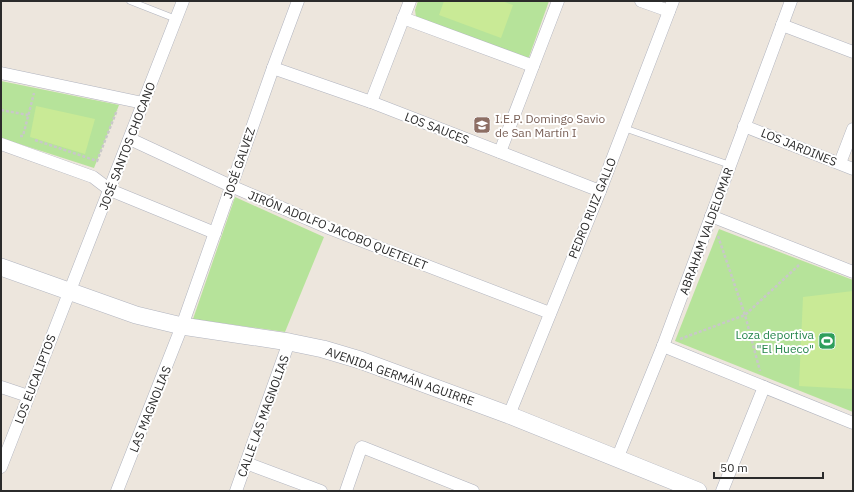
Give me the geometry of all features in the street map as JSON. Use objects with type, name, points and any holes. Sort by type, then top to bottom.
[{"type":"street","name":"JOSÉ SANTOS CHOCANO","points":[[69,291],[110,190],[183,1]]},
{"type":"street","name":"JOSÉ GALVEZ","points":[[182,326],[298,1]]},
{"type":"street","points":[[371,102],[410,1]]},
{"type":"street","points":[[500,152],[558,1]]},
{"type":"street","points":[[641,1],[671,6]]},
{"type":"street","name":"ABRAHAM VALDELOMAR","points":[[617,459],[663,346],[791,1]]},
{"type":"street","name":"PEDRO RUIZ GALLO","points":[[509,415],[600,191],[671,6]]},
{"type":"street","points":[[403,18],[533,66]]},
{"type":"street","points":[[782,26],[853,52]]},
{"type":"street","name":"LOS SAUCES","points":[[273,68],[371,102],[600,191]]},
{"type":"street","points":[[1,73],[143,103]]},
{"type":"street","name":"LOS JARDINES","points":[[744,126],[853,169]]},
{"type":"street","points":[[840,164],[853,129]]},
{"type":"street","name":"JIRÓN ADOLFO JACOBO QUETELET","points":[[130,139],[231,186],[332,229],[550,313]]},
{"type":"street","points":[[1,144],[93,177],[110,190],[215,233]]},
{"type":"street","points":[[711,216],[853,272]]},
{"type":"street","name":"AVENIDA GERMÁN AGUIRRE","points":[[1,267],[136,315],[182,326],[289,342],[323,349],[360,360],[509,415],[698,491]]},
{"type":"street","name":"LOS EUCALIPTOS","points":[[1,467],[69,291]]},
{"type":"street","name":"LAS MAGNOLIAS","points":[[117,491],[182,326]]},
{"type":"street","name":"CALLE LAS MAGNOLIAS","points":[[236,491],[289,342]]},
{"type":"street","points":[[663,346],[853,423]]},
{"type":"street","points":[[1,387],[28,396]]},
{"type":"street","points":[[722,491],[764,387]]},
{"type":"street","points":[[346,491],[362,447],[469,490]]},
{"type":"street","points":[[246,463],[321,491]]},
{"type":"lane","points":[[130,1],[176,19]]},
{"type":"lane","points":[[624,128],[730,165]]},
{"type":"path","points":[[23,136],[35,90],[30,89]]},
{"type":"path","points":[[15,135],[23,136],[97,161],[118,108]]},
{"type":"path","points":[[1,110],[28,115]]},
{"type":"path","points":[[711,216],[745,315],[764,387]]},
{"type":"path","points":[[663,346],[745,315],[809,255]]},
{"type":"green space","points":[[418,1],[549,1],[529,57],[522,60],[416,17],[415,10]]},
{"type":"green space","points":[[444,1],[502,1],[513,5],[501,38],[439,15]]},
{"type":"green space","points":[[1,81],[119,105],[94,168],[1,138]]},
{"type":"green space","points":[[36,106],[95,119],[85,154],[30,137]]},
{"type":"green space","points":[[235,197],[324,237],[285,332],[193,319]]},
{"type":"green space","points":[[719,229],[853,280],[853,412],[675,341]]},
{"type":"green space","name":"Loza deportiva \"El Hueco\"","points":[[853,291],[853,389],[799,386],[803,297]]},
{"type":"place","name":"I.E.P. Domingo Savio de San Martín I","points":[[482,125]]},
{"type":"place","name":"Loza deportiva \"El Hueco\"","points":[[827,341]]}]
